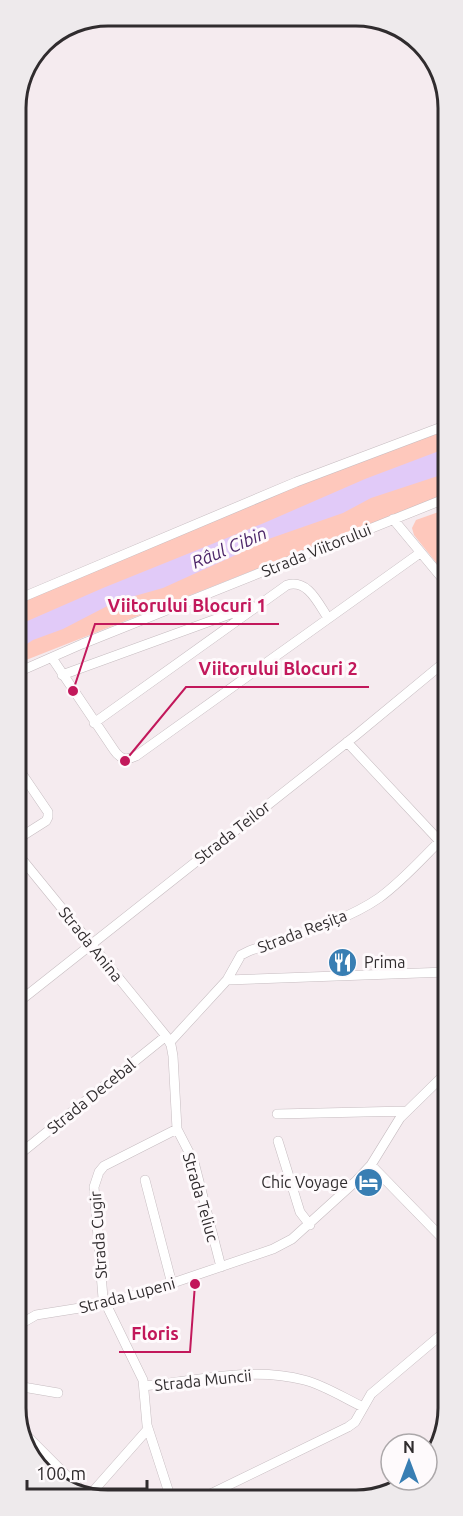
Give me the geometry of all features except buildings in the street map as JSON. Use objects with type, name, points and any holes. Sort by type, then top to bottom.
[{"type":"street","points":[[26,596],[296,482],[438,428]]},
{"type":"street","name":"Strada Viitorului","points":[[26,669],[82,644],[438,502]]},
{"type":"street","points":[[393,519],[438,573]]},
{"type":"street","points":[[52,658],[94,723],[121,758],[132,758],[420,553]]},
{"type":"street","name":"Strada Viitorului","points":[[94,723],[287,585],[300,584],[307,588],[328,618]]},
{"type":"street","points":[[62,675],[263,602]]},
{"type":"street","name":"Strada Teilor","points":[[26,996],[438,668]]},
{"type":"street","points":[[347,742],[437,831]]},
{"type":"street","points":[[26,780],[48,812],[48,817],[42,823],[26,833]]},
{"type":"street","name":"Strada Reșița","points":[[168,1039],[227,980],[238,960],[249,951],[322,925],[378,898],[392,888],[437,843]]},
{"type":"street","name":"Strada Anina","points":[[26,864],[168,1039]]},
{"type":"street","points":[[227,980],[437,972]]},
{"type":"street","points":[[168,1039],[173,1056],[177,1129]]},
{"type":"street","name":"Strada Decebal","points":[[26,1149],[168,1039]]},
{"type":"street","name":"Strada Lupeni","points":[[26,1321],[36,1315],[105,1304],[172,1284],[283,1244],[310,1225],[371,1164],[394,1127],[437,1082]]},
{"type":"street","points":[[277,1114],[407,1111]]},
{"type":"street","name":"Strada Teliuc","points":[[177,1129],[194,1162],[220,1267]]},
{"type":"street","name":"Strada Cugir","points":[[105,1304],[94,1196],[95,1179],[104,1166],[177,1129]]},
{"type":"street","points":[[278,1141],[300,1212],[310,1225]]},
{"type":"street","points":[[371,1164],[437,1233]]},
{"type":"street","points":[[145,1180],[172,1284]]},
{"type":"street","points":[[105,1304],[141,1376],[148,1429],[168,1490]]},
{"type":"street","points":[[218,1490],[348,1427],[355,1422],[371,1394],[437,1338]]},
{"type":"street","name":"Strada Muncii","points":[[144,1386],[227,1375],[285,1376],[308,1380],[363,1407]]},
{"type":"street","points":[[26,1388],[58,1393]]},
{"type":"street","points":[[96,1489],[148,1429]]},
{"type":"street","points":[[33,1442],[74,1483]]},
{"type":"shaded area","points":[[438,434],[438,498],[26,660],[26,594],[399,446]]},
{"type":"shaded area","points":[[438,512],[438,565],[414,535],[412,528],[416,520]]},
{"type":"water","name":"Râul Cibin","points":[[438,452],[438,476],[371,498],[343,513],[257,543],[163,588],[117,601],[63,629],[26,645],[26,622],[365,479]]},
{"type":"place","name":"Viitorului Blocuri 1","points":[[73,691]]},
{"type":"place","name":"Viitorului Blocuri 2","points":[[125,761]]},
{"type":"place","name":"Prima","points":[[343,962]]},
{"type":"place","name":"Chic Voyage","points":[[369,1182]]},
{"type":"place","name":"Floris","points":[[195,1284]]}]
